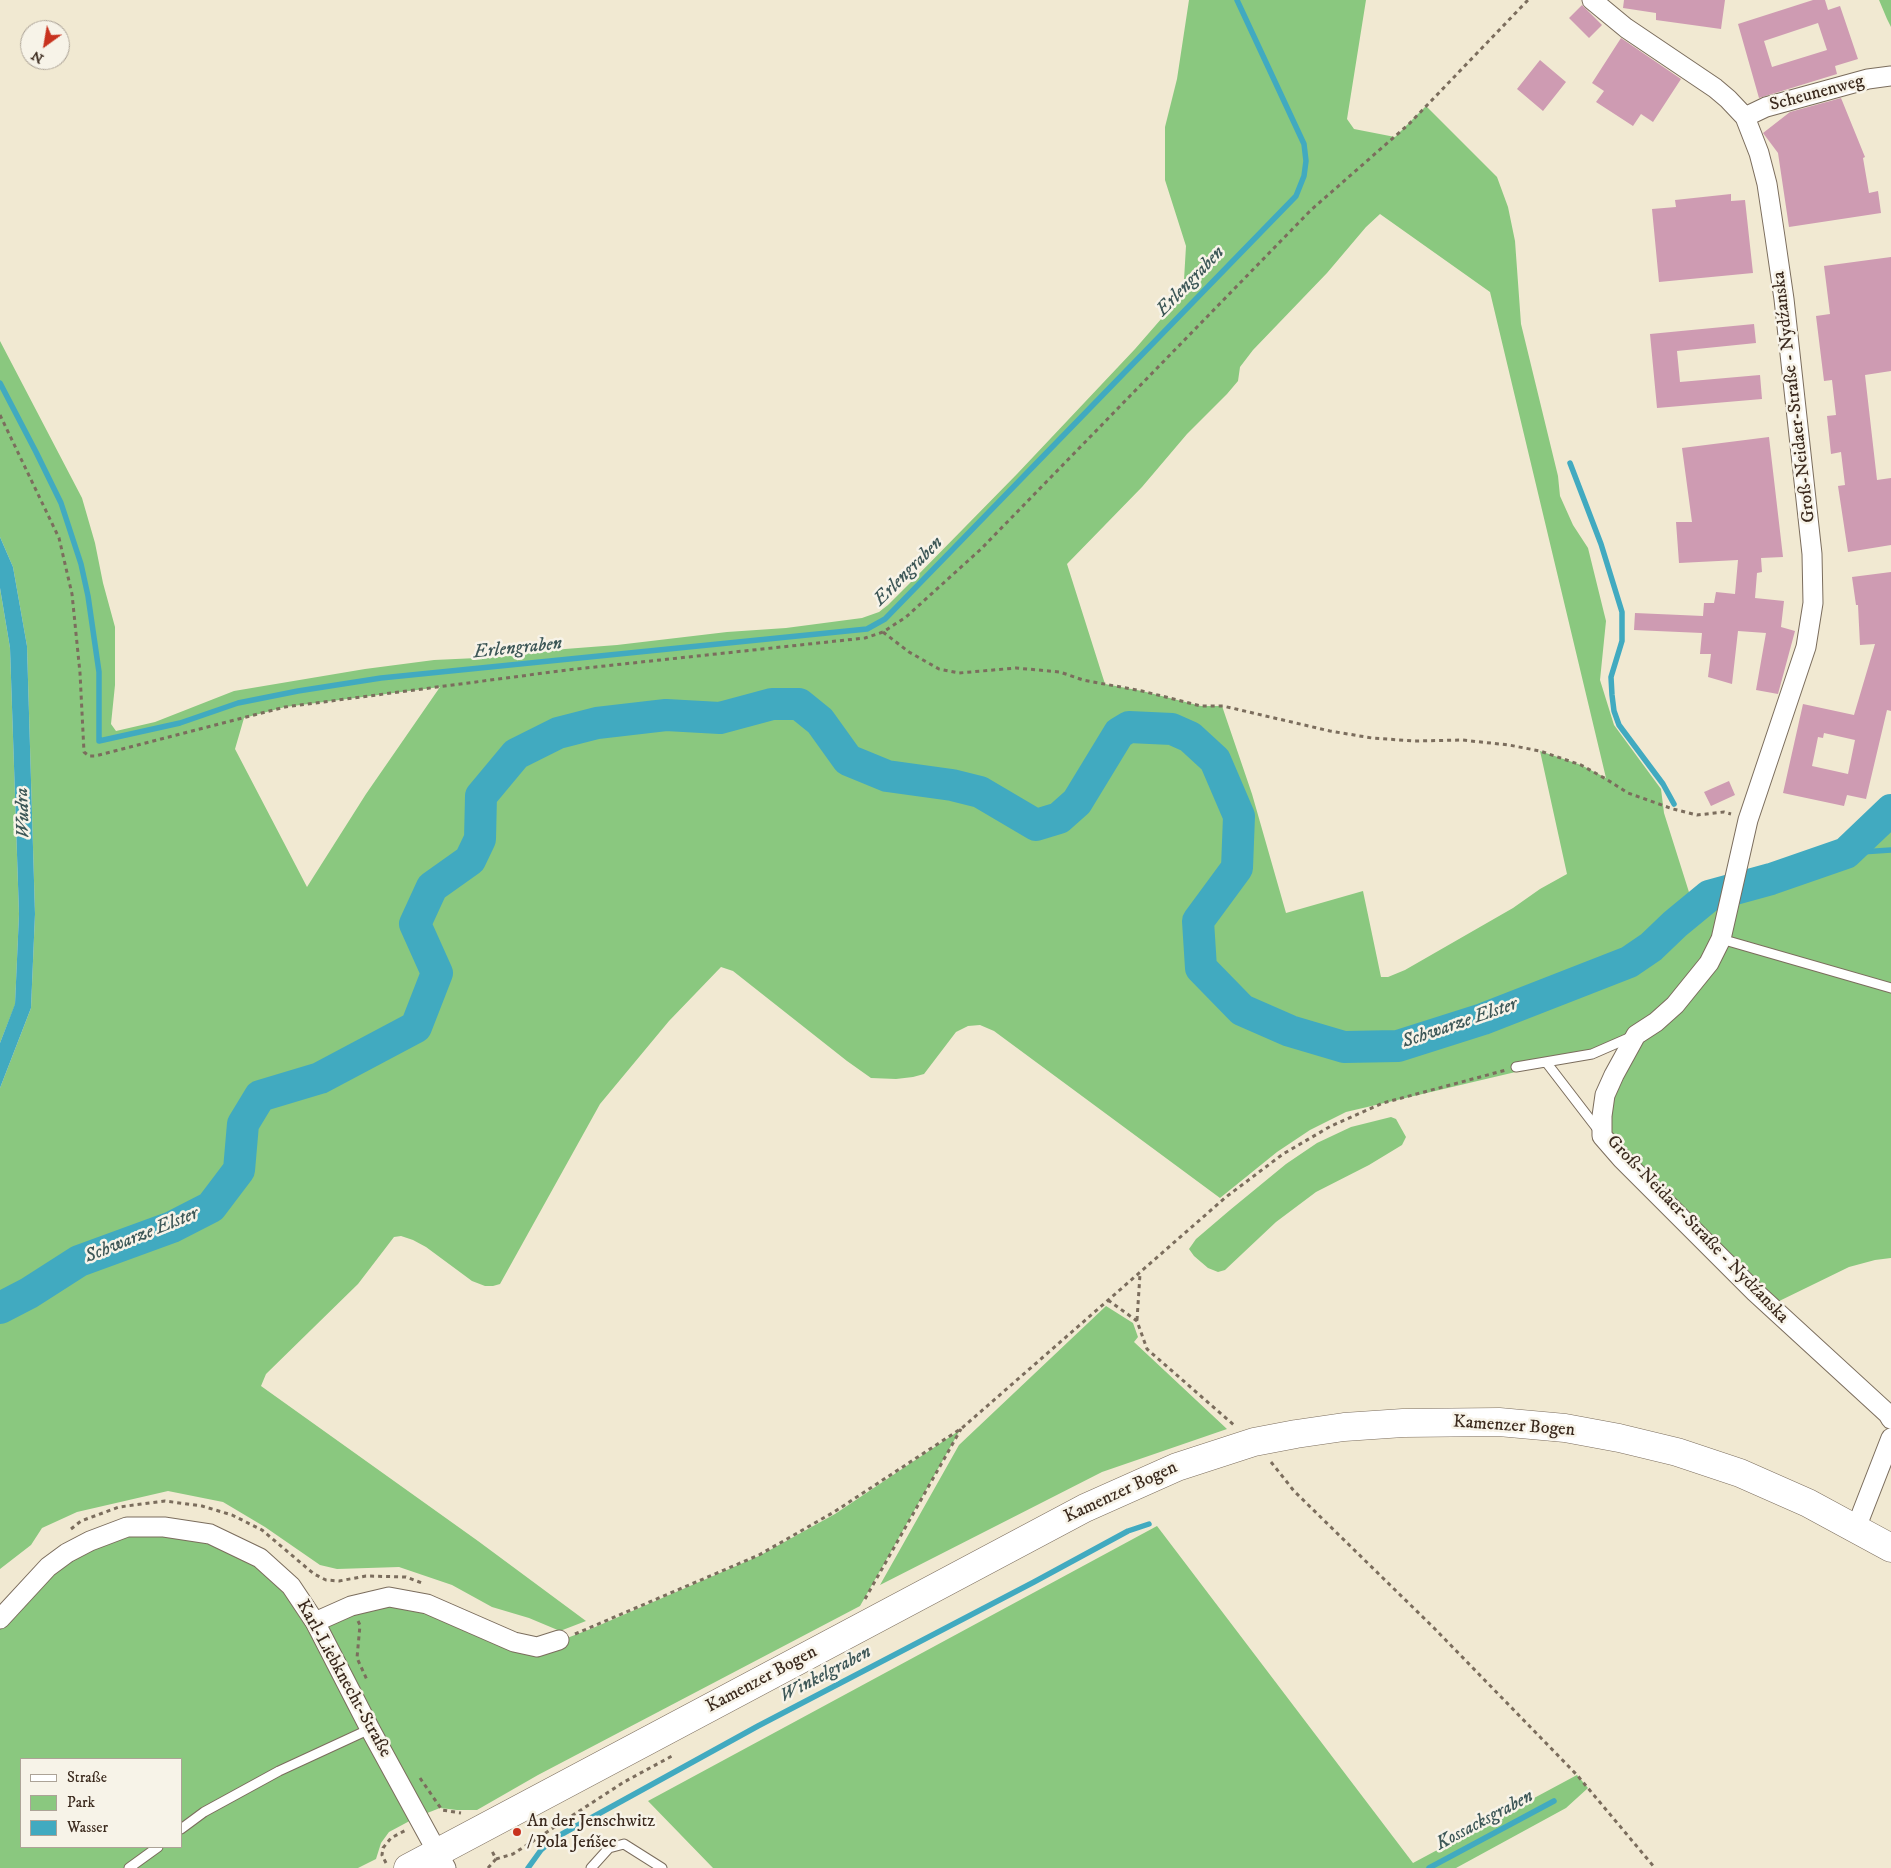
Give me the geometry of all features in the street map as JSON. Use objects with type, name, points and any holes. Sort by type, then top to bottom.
[{"type":"main road","name":"Kamenzer Bogen","points":[[408,1868],[442,1860],[481,1830],[1085,1508],[1177,1467],[1254,1442],[1344,1427],[1403,1422],[1499,1422],[1565,1428],[1619,1438],[1677,1452],[1740,1473],[1808,1502],[1891,1548]]},
{"type":"street","name":"Groß-Neidaer-Straße - Nydźanska","points":[[1592,0],[1626,28],[1715,88],[1746,116],[1759,153],[1767,184],[1784,299],[1812,544],[1813,593],[1806,647],[1748,820],[1721,939],[1709,963],[1675,1005],[1636,1035],[1605,1095],[1602,1136],[1627,1164],[1755,1292],[1888,1414],[1891,1419]]},
{"type":"street","name":"Scheunenweg","points":[[1746,116],[1766,107],[1868,79],[1891,76]]},
{"type":"street","points":[[1856,1528],[1891,1438]]},
{"type":"street","name":"Karl-Liebknecht-Straße","points":[[0,1619],[48,1568],[67,1553],[127,1527],[164,1526],[210,1534],[260,1558],[291,1586],[315,1622],[370,1729],[442,1860]]},
{"type":"street","points":[[315,1622],[351,1606],[389,1596],[427,1604],[522,1644],[537,1648],[559,1640]]},
{"type":"lane","points":[[1721,939],[1891,988]]},
{"type":"lane","points":[[1516,1067],[1592,1054],[1636,1035]]},
{"type":"lane","points":[[1546,1062],[1602,1136]]},
{"type":"lane","points":[[182,1828],[204,1812],[279,1771],[370,1729]]},
{"type":"lane","points":[[591,1868],[609,1848],[624,1844],[662,1868]]},
{"type":"lane","points":[[624,1844],[649,1868]]},
{"type":"lane","points":[[129,1868],[157,1848]]},
{"type":"path","points":[[0,415],[59,538],[72,594],[80,674],[84,752],[90,756],[285,707],[567,670],[865,638],[883,632],[906,617],[981,549],[1311,210],[1409,124],[1528,0]]},
{"type":"path","points":[[883,632],[909,652],[938,669],[959,673],[1016,668],[1060,672],[1083,680],[1142,691],[1201,706],[1222,706],[1355,736],[1414,740],[1462,740],[1510,745],[1540,751],[1581,765],[1628,794],[1672,809],[1697,815],[1724,812],[1748,820]]},
{"type":"path","points":[[559,1640],[759,1555],[834,1512],[962,1428],[1226,1197],[1283,1154],[1331,1126],[1383,1103],[1516,1067]]},
{"type":"path","points":[[1140,1274],[1137,1321],[1147,1349],[1254,1442],[1294,1491],[1434,1628],[1577,1775],[1655,1868]]},
{"type":"path","points":[[1108,1300],[1137,1321]]},
{"type":"path","points":[[860,1607],[962,1428]]},
{"type":"path","points":[[339,1581],[360,1626],[357,1658],[369,1684]]},
{"type":"path","points":[[488,1868],[496,1859],[514,1854],[624,1782],[674,1754]]},
{"type":"path","points":[[417,1774],[442,1810]]},
{"type":"path","points":[[388,1868],[382,1855],[383,1848],[391,1838],[442,1810],[472,1813],[496,1859]]},
{"type":"green space","points":[[1189,0],[1366,0],[1347,119],[1354,129],[1395,137],[1426,106],[1497,177],[1508,207],[1515,241],[1521,324],[1558,476],[1560,496],[1573,525],[1588,548],[1606,621],[1600,680],[1614,725],[1661,789],[1664,813],[1694,908],[1709,896],[1771,879],[1846,853],[1891,810],[1891,1258],[1849,1267],[1769,1306],[1622,1159],[1602,1116],[1636,1036],[1558,1062],[1346,1112],[1310,1130],[1277,1152],[1220,1198],[994,1031],[980,1025],[968,1026],[956,1032],[924,1074],[896,1079],[871,1078],[733,971],[721,967],[669,1021],[600,1104],[500,1284],[485,1286],[472,1281],[426,1247],[401,1236],[394,1237],[358,1284],[266,1374],[261,1386],[478,1541],[586,1621],[560,1631],[529,1618],[492,1607],[452,1585],[399,1567],[337,1569],[320,1565],[265,1527],[223,1502],[168,1491],[77,1512],[42,1528],[31,1545],[0,1569],[0,1088],[31,1008],[35,914],[27,646],[13,567],[0,537],[0,341],[82,498],[115,627],[115,685],[111,724],[116,731],[155,722],[234,691],[365,669],[434,660],[499,657],[727,632],[786,628],[862,618],[879,612],[912,581],[1017,474],[1135,349],[1175,303],[1184,280],[1186,246],[1165,180],[1165,127],[1177,79]],"holes":[[[1380,214],[1490,292],[1606,778],[1581,765],[1540,751],[1567,874],[1540,889],[1513,908],[1405,970],[1388,977],[1381,977],[1363,891],[1286,913],[1252,794],[1222,706],[1201,706],[1105,684],[1067,564],[1142,487],[1187,434],[1227,394],[1238,381],[1240,367],[1253,350],[1327,273],[1366,227]],[[440,687],[366,794],[307,887],[235,749],[244,718],[285,707]]]},
{"type":"green space","points":[[1879,0],[1891,0],[1891,27],[1887,19]]},
{"type":"green space","points":[[0,588],[10,648],[19,914],[15,1005],[0,1043]]},
{"type":"green space","points":[[1391,1117],[1396,1119],[1406,1137],[1402,1145],[1369,1165],[1316,1192],[1276,1222],[1225,1270],[1218,1272],[1208,1268],[1189,1249],[1196,1239],[1230,1210],[1286,1164],[1317,1143],[1351,1127]]},
{"type":"green space","points":[[1106,1306],[1133,1323],[1138,1337],[1134,1342],[1227,1429],[1102,1472],[880,1585],[959,1445]]},
{"type":"green space","points":[[960,1430],[860,1606],[538,1775],[477,1810],[440,1808],[417,1817],[389,1832],[381,1843],[376,1859],[358,1868],[0,1868],[0,1620],[48,1568],[127,1527],[210,1534],[290,1587],[370,1729],[316,1623],[400,1596],[536,1650],[593,1628],[759,1556],[835,1514]]},
{"type":"green space","points":[[1157,1526],[1413,1863],[1577,1775],[1588,1788],[1566,1808],[1456,1868],[713,1868],[648,1801]]},
{"type":"water","name":"Wudra","points":[[0,537],[13,567],[27,646],[35,914],[31,1008],[0,1088],[0,1043],[15,1004],[19,914],[10,648],[0,588]]},
{"type":"building","points":[[1624,0],[1725,0],[1721,29],[1656,20],[1656,13],[1623,8]]},
{"type":"building","points":[[1813,0],[1825,0],[1828,10],[1840,6],[1858,59],[1835,66],[1837,74],[1759,98],[1738,24]],"holes":[[[1818,23],[1827,50],[1772,67],[1764,41]]]},
{"type":"building","points":[[1582,5],[1602,25],[1589,38],[1569,18]]},
{"type":"building","points":[[1621,38],[1681,79],[1653,122],[1641,114],[1633,126],[1596,102],[1604,91],[1592,83]]},
{"type":"building","points":[[1540,60],[1566,82],[1543,111],[1517,89]]},
{"type":"building","points":[[1841,98],[1865,157],[1863,158],[1869,193],[1878,191],[1881,213],[1789,227],[1778,153],[1763,133],[1790,112]]},
{"type":"building","points":[[1731,194],[1731,201],[1745,200],[1753,273],[1659,282],[1652,209],[1676,207],[1675,200]]},
{"type":"building","points":[[1891,257],[1891,371],[1865,375],[1877,480],[1891,478],[1891,545],[1848,552],[1838,486],[1845,485],[1841,452],[1831,454],[1827,416],[1836,415],[1832,380],[1824,381],[1816,316],[1830,314],[1824,266]]},
{"type":"building","points":[[1754,324],[1756,343],[1677,351],[1680,382],[1760,375],[1762,399],[1657,408],[1650,334]]},
{"type":"building","points":[[1769,437],[1783,557],[1761,558],[1762,572],[1757,573],[1755,598],[1784,601],[1781,627],[1795,631],[1778,694],[1756,690],[1766,633],[1738,631],[1732,684],[1708,677],[1711,654],[1700,654],[1702,633],[1634,630],[1635,613],[1703,616],[1704,603],[1714,603],[1716,592],[1735,594],[1738,560],[1679,563],[1676,522],[1692,522],[1682,448]]},
{"type":"building","points":[[1891,572],[1891,711],[1887,710],[1866,799],[1847,795],[1844,806],[1783,793],[1803,704],[1854,715],[1875,644],[1860,645],[1858,605],[1856,605],[1852,577]],"holes":[[[1824,733],[1855,740],[1848,774],[1812,766],[1818,737],[1823,738]]]},
{"type":"building","points":[[1729,781],[1735,795],[1711,806],[1704,792]]},
{"type":"waterway","name":"Erlengraben","points":[[0,383],[61,503],[81,564],[88,596],[99,672],[99,741],[180,723],[238,703],[381,678],[867,629],[885,619],[1296,196],[1304,176],[1306,161],[1304,144],[1237,0]]},
{"type":"waterway","points":[[1570,463],[1601,544],[1622,612],[1622,641],[1611,677],[1614,711],[1619,725],[1663,784],[1674,804]]},
{"type":"waterway","name":"Schwarze Elster","points":[[0,1308],[29,1293],[79,1261],[172,1227],[211,1207],[239,1170],[243,1124],[260,1096],[320,1078],[416,1027],[437,973],[415,924],[432,887],[470,860],[480,839],[481,796],[516,754],[558,733],[597,723],[666,715],[720,718],[772,704],[799,704],[820,721],[848,760],[887,776],[952,785],[980,792],[1036,825],[1059,818],[1077,802],[1119,733],[1129,727],[1172,729],[1190,737],[1215,760],[1239,816],[1237,868],[1198,921],[1201,968],[1242,1010],[1290,1031],[1344,1047],[1398,1046],[1483,1019],[1629,962],[1651,947],[1709,896],[1771,879],[1846,853],[1891,810]]},
{"type":"waterway","points":[[1846,853],[1891,850]]},
{"type":"waterway","name":"Winkelgraben","points":[[528,1868],[541,1850],[555,1838],[571,1829],[758,1726],[1128,1531],[1149,1524]]},
{"type":"waterway","name":"Kossacksgraben","points":[[1429,1868],[1554,1801]]},
{"type":"place","name":"An der Jenschwitz / Pola Jeńšec","points":[[517,1832]]}]
